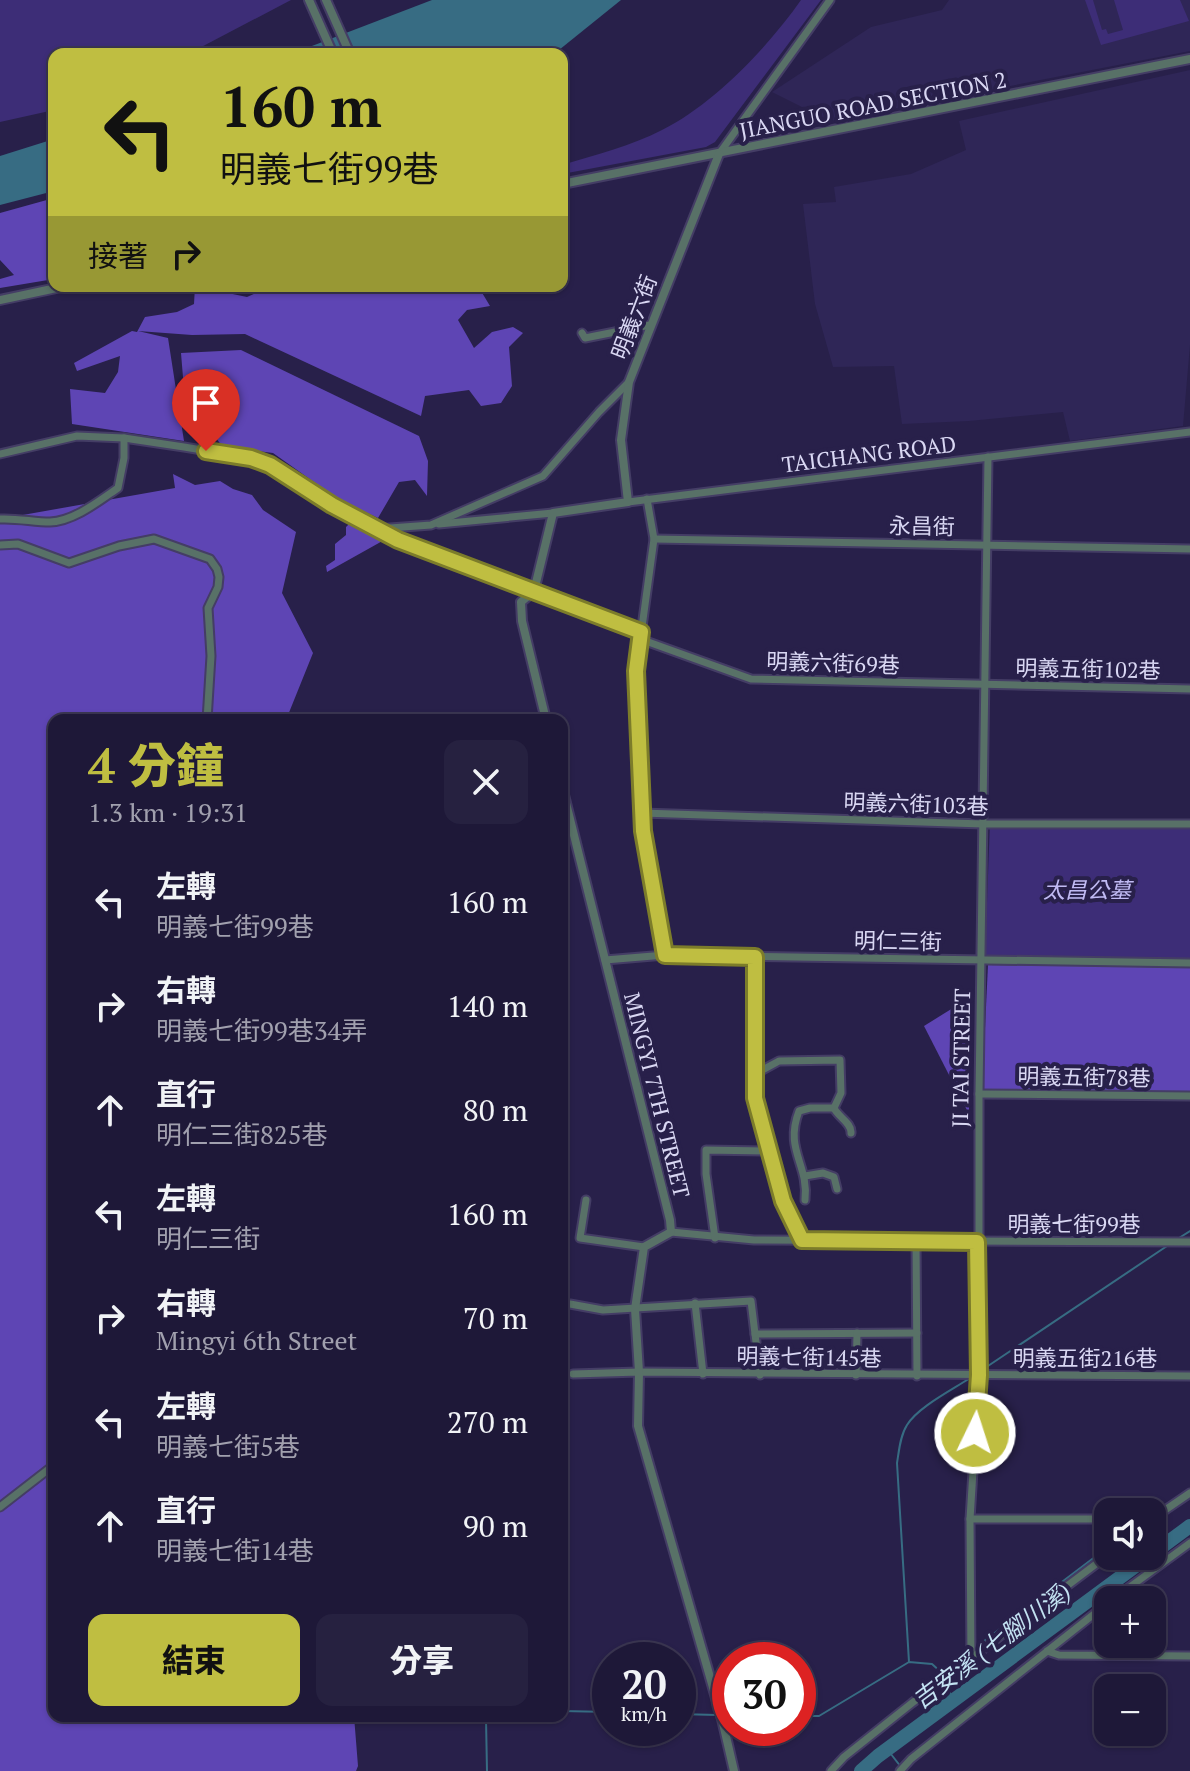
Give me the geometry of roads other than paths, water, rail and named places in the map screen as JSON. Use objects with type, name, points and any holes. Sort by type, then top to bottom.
[{"type":"street","points":[[309,0],[330,48]]},
{"type":"street","points":[[326,0],[347,48]]},
{"type":"street","points":[[719,154],[830,0]]},
{"type":"street","name":"JIANGUO ROAD SECTION 2","points":[[568,183],[1190,59]]},
{"type":"street","name":"明義六街","points":[[628,502],[621,440],[629,382],[719,154]]},
{"type":"street","points":[[0,300],[48,290]]},
{"type":"street","points":[[582,333],[585,338],[650,325]]},
{"type":"street","points":[[431,525],[543,476],[629,382]]},
{"type":"street","name":"TAICHANG ROAD","points":[[553,513],[1190,432]]},
{"type":"street","name":"明義六街69巷","points":[[0,454],[77,436],[124,438],[251,458],[270,465],[376,529],[751,679],[985,686]]},
{"type":"street","points":[[0,519],[50,522],[95,504],[118,488],[124,438]]},
{"type":"street","name":"JI TAI STREET","points":[[971,1660],[970,1519],[979,1375],[977,1242],[988,457]]},
{"type":"street","points":[[647,499],[654,539],[636,671],[644,850],[665,955]]},
{"type":"street","points":[[376,529],[553,513],[534,591],[521,602],[522,621],[545,714]]},
{"type":"street","points":[[0,545],[18,544],[69,563],[119,546],[154,539],[210,559],[219,577],[218,587],[208,608],[211,656],[207,714]]},
{"type":"street","name":"永昌街","points":[[654,539],[1190,549]]},
{"type":"street","name":"明義五街102巷","points":[[985,686],[1190,689]]},
{"type":"street","name":"MINGYI 7TH STREET","points":[[568,811],[670,1220],[671,1232],[644,1247]]},
{"type":"street","name":"明義六街103巷","points":[[642,813],[983,824],[1190,824]]},
{"type":"street","name":"明仁三街","points":[[605,960],[665,955],[1190,963]]},
{"type":"street","points":[[755,957],[755,1098],[783,1201],[802,1240]]},
{"type":"street","points":[[755,1074],[779,1061],[840,1060],[841,1093],[834,1108]]},
{"type":"street","name":"明義五街78巷","points":[[979,1094],[1190,1096]]},
{"type":"street","points":[[805,1200],[805,1176],[796,1155],[793,1136],[799,1111],[834,1108],[848,1124],[851,1133]]},
{"type":"street","points":[[715,1238],[706,1174],[706,1150],[768,1151]]},
{"type":"street","points":[[805,1176],[823,1173],[834,1177],[837,1189]]},
{"type":"street","points":[[586,1200],[580,1238],[644,1247],[635,1309],[638,1426],[721,1715],[734,1771]]},
{"type":"street","name":"明義七街99巷","points":[[671,1232],[715,1238],[802,1240],[1190,1242]]},
{"type":"street","points":[[916,1240],[917,1376]]},
{"type":"street","points":[[570,1304],[603,1310],[751,1301],[760,1375]]},
{"type":"street","points":[[695,1303],[703,1374]]},
{"type":"street","points":[[856,1375],[857,1333]]},
{"type":"street","points":[[755,1334],[917,1333]]},
{"type":"street","name":"明義七街145巷","points":[[573,1374],[979,1375]]},
{"type":"street","name":"明義五街216巷","points":[[979,1375],[1190,1376]]},
{"type":"street","points":[[0,1507],[48,1470]]},
{"type":"street","points":[[1166,1509],[1190,1493]]},
{"type":"street","points":[[970,1519],[1094,1519]]},
{"type":"street","points":[[1132,1586],[1190,1543]]},
{"type":"street","points":[[831,1771],[912,1703],[1094,1566]]},
{"type":"street","points":[[900,1771],[1094,1614]]},
{"type":"street","points":[[1047,1651],[1059,1655],[1190,1656]]},
{"type":"water","points":[[432,0],[621,0],[561,48],[307,48]]},
{"type":"water","points":[[48,141],[48,193],[0,205],[0,156]]},
{"type":"waterway","points":[[1179,1238],[1190,1231]]},
{"type":"waterway","points":[[982,1370],[1170,1244]]},
{"type":"waterway","points":[[909,1662],[897,1463],[900,1444],[912,1418],[970,1378]]},
{"type":"waterway","points":[[1173,1501],[1190,1489]]},
{"type":"waterway","name":"吉安溪 (七腳川溪)","points":[[1166,1544],[1190,1526]]},
{"type":"waterway","points":[[975,1648],[1094,1558]]},
{"type":"waterway","name":"吉安溪 (七腳川溪)","points":[[861,1771],[1130,1570]]},
{"type":"waterway","points":[[942,1673],[970,1652]]},
{"type":"waterway","points":[[816,1716],[909,1662],[932,1664],[942,1673]]},
{"type":"waterway","points":[[946,1683],[953,1700]]},
{"type":"waterway","points":[[568,1711],[592,1712]]},
{"type":"waterway","points":[[696,1714],[712,1715]]},
{"type":"waterway","points":[[486,1722],[487,1771]]},
{"type":"waterway","points":[[887,1749],[901,1767]]},
{"type":"park label","name":"太昌公墓","points":[[1087,890]]}]
